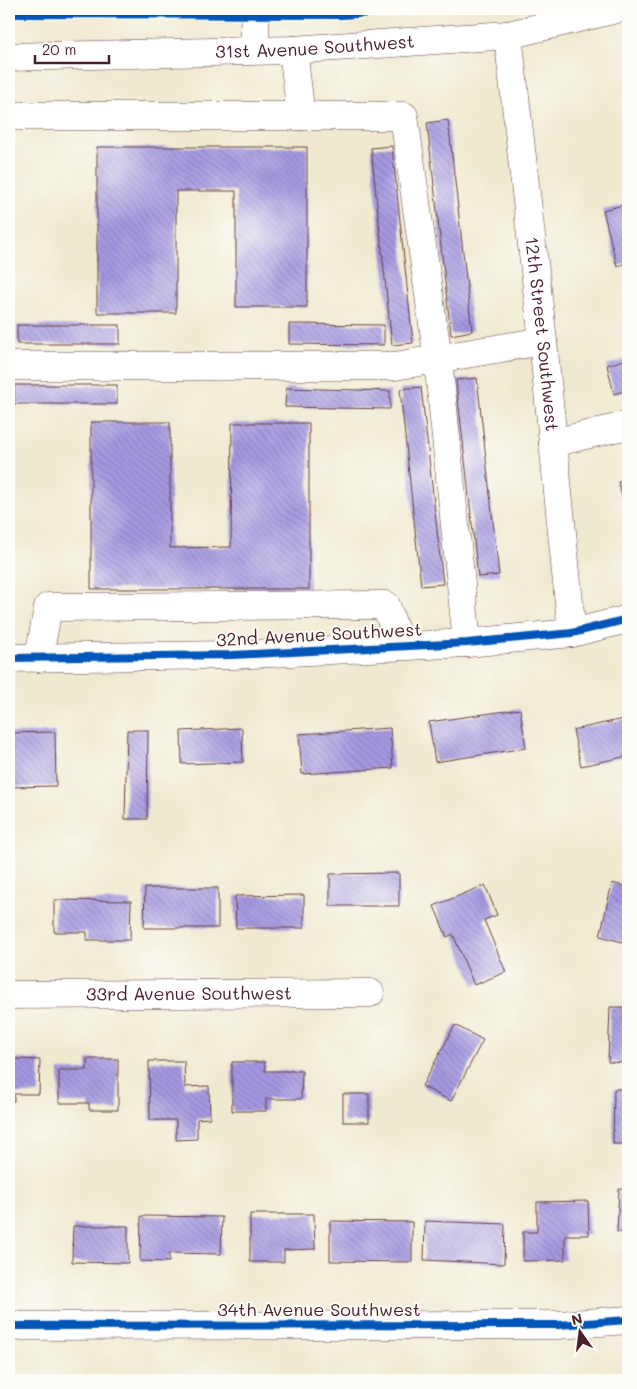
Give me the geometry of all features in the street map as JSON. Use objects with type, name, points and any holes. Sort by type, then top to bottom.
[{"type":"street","points":[[255,9],[255,50]]},
{"type":"street","name":"31st Avenue Southwest","points":[[9,57],[293,50],[508,35],[618,9]]},
{"type":"street","name":"12th Street Southwest","points":[[508,35],[543,341],[572,633]]},
{"type":"street","points":[[293,50],[301,116]]},
{"type":"street","points":[[9,116],[404,116],[438,360],[467,643]]},
{"type":"street","points":[[9,366],[395,366],[543,341]]},
{"type":"street","points":[[553,443],[628,425]]},
{"type":"street","points":[[39,658],[48,607],[386,605],[400,646]]},
{"type":"street","name":"32nd Avenue Southwest","points":[[9,658],[232,655],[467,643],[572,633],[628,619]]},
{"type":"street","name":"33rd Avenue Southwest","points":[[9,995],[370,992]]},
{"type":"street","name":"34th Avenue Southwest","points":[[9,1326],[558,1325],[628,1320]]},
{"type":"building","points":[[448,120],[472,331],[451,335],[427,123]]},
{"type":"building","points":[[9,129],[11,129],[10,223],[9,223]]},
{"type":"building","points":[[392,146],[413,343],[392,345],[371,148]]},
{"type":"building","points":[[97,147],[307,147],[307,307],[236,307],[236,191],[176,191],[176,313],[97,313]]},
{"type":"building","points":[[628,204],[628,263],[617,266],[603,210]]},
{"type":"building","points":[[289,324],[384,325],[384,345],[289,344]]},
{"type":"building","points":[[17,325],[120,325],[120,344],[17,344]]},
{"type":"building","points":[[628,359],[628,390],[614,394],[607,365]]},
{"type":"building","points":[[477,378],[499,575],[478,577],[456,380]]},
{"type":"building","points":[[14,385],[117,385],[117,404],[14,404]]},
{"type":"building","points":[[421,387],[443,584],[421,586],[400,389]]},
{"type":"building","points":[[286,388],[390,391],[390,409],[285,407]]},
{"type":"building","points":[[91,422],[170,422],[170,548],[231,547],[232,423],[309,423],[309,589],[91,589]]},
{"type":"building","points":[[628,480],[628,519],[618,482]]},
{"type":"building","points":[[520,709],[526,748],[435,762],[429,722]]},
{"type":"building","points":[[628,718],[628,756],[581,766],[573,730]]},
{"type":"building","points":[[242,728],[243,762],[182,764],[181,731]]},
{"type":"building","points":[[390,728],[393,768],[302,774],[299,734]]},
{"type":"building","points":[[127,730],[148,730],[147,819],[125,819]]},
{"type":"building","points":[[55,732],[56,786],[9,787],[9,733]]},
{"type":"building","points":[[399,873],[399,906],[330,906],[330,874]]},
{"type":"building","points":[[612,883],[628,887],[628,954],[624,953],[626,943],[600,936]]},
{"type":"building","points":[[485,885],[497,915],[484,920],[506,972],[474,985],[453,934],[447,937],[434,906]]},
{"type":"building","points":[[145,888],[218,888],[218,928],[144,928]]},
{"type":"building","points":[[304,895],[304,928],[236,928],[235,896]]},
{"type":"building","points":[[54,900],[131,901],[130,940],[87,940],[87,932],[54,932]]},
{"type":"building","points":[[610,1007],[628,1007],[628,1063],[608,1062]]},
{"type":"building","points":[[455,1025],[483,1040],[451,1101],[422,1086]]},
{"type":"building","points":[[16,1059],[40,1060],[39,1094],[14,1094],[14,1101],[9,1101],[9,1066],[16,1067]]},
{"type":"building","points":[[87,1059],[118,1059],[118,1110],[89,1110],[89,1103],[59,1103],[59,1070],[87,1070]]},
{"type":"building","points":[[149,1061],[184,1061],[185,1087],[209,1086],[210,1118],[197,1119],[197,1139],[176,1140],[176,1120],[150,1120]]},
{"type":"building","points":[[232,1062],[265,1062],[265,1071],[302,1071],[301,1099],[266,1099],[266,1111],[232,1111]]},
{"type":"building","points":[[614,1089],[628,1089],[628,1144],[613,1144]]},
{"type":"building","points":[[343,1094],[369,1094],[369,1122],[343,1122]]},
{"type":"building","points":[[619,1189],[628,1190],[628,1232],[617,1232]]},
{"type":"building","points":[[588,1201],[589,1235],[565,1235],[565,1260],[523,1261],[523,1232],[537,1232],[537,1202]]},
{"type":"building","points":[[250,1214],[314,1214],[315,1249],[284,1250],[284,1262],[250,1262]]},
{"type":"building","points":[[141,1216],[222,1217],[221,1254],[169,1253],[169,1262],[140,1261]]},
{"type":"building","points":[[330,1221],[412,1222],[412,1262],[330,1261]]},
{"type":"building","points":[[425,1221],[505,1224],[504,1264],[424,1260]]},
{"type":"building","points":[[73,1226],[128,1226],[128,1263],[72,1262]]},
{"type":"cycle path","points":[[9,14],[341,15],[440,9]]},
{"type":"cycle path","points":[[9,658],[232,655],[467,643],[572,633],[628,619]]},
{"type":"cycle path","points":[[9,1326],[558,1325],[628,1320]]}]
